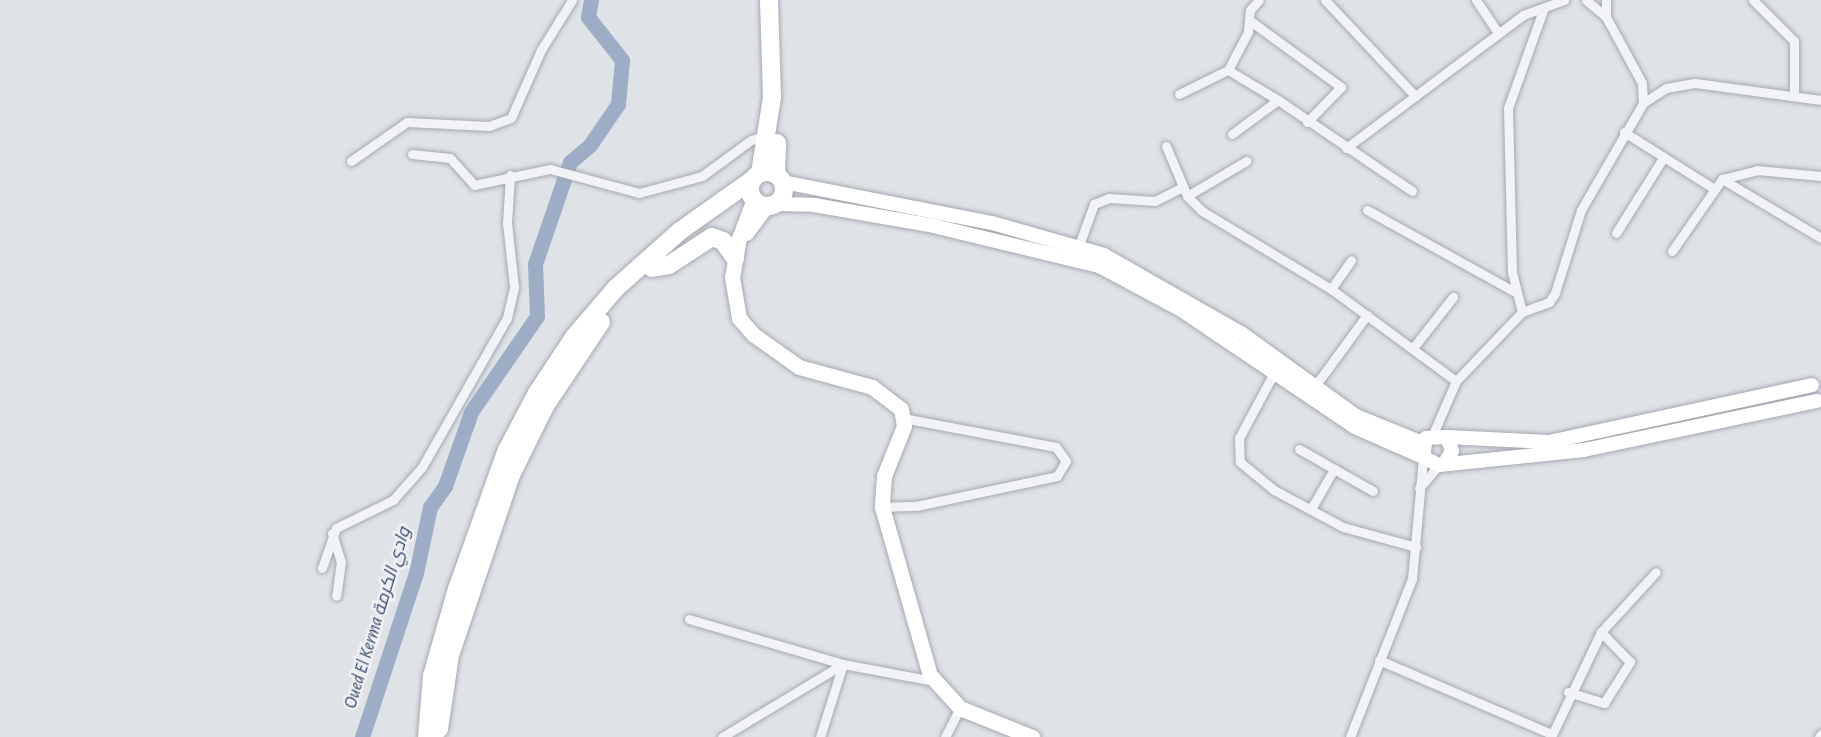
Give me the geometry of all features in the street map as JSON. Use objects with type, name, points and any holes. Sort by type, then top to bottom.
[{"type":"highway","points":[[765,189],[769,135],[769,0]]},
{"type":"highway","points":[[439,737],[450,655],[527,440],[588,339],[652,268],[765,189],[783,73],[780,0]]},
{"type":"highway","points":[[428,737],[429,694],[441,640],[494,483],[537,393],[574,337],[616,288],[680,231],[765,189]]},
{"type":"highway","points":[[652,268],[669,264],[712,237],[723,241],[736,253]]},
{"type":"main road","points":[[765,189],[1073,248],[1189,300],[1316,386],[1356,416],[1422,453],[1442,463],[1584,450],[1819,401],[1816,382],[1549,442],[1440,436],[1422,453]]},
{"type":"main road","points":[[765,189],[814,204],[1073,248],[1148,290],[1275,371],[1348,423],[1422,453]]},
{"type":"main road","points":[[765,189],[736,253],[733,299],[754,335],[799,367],[892,397],[903,418],[884,476],[882,507],[934,681],[960,708],[1032,737]]},
{"type":"main road","points":[[1440,436],[1452,451],[1442,463]]},
{"type":"street","points":[[351,161],[407,122],[489,126],[511,118],[541,50],[572,0]]},
{"type":"street","points":[[1179,94],[1228,70],[1249,20],[1250,10],[1260,0]]},
{"type":"street","points":[[1325,0],[1415,96]]},
{"type":"street","points":[[1476,0],[1498,33]]},
{"type":"street","points":[[1346,148],[1523,15],[1542,10],[1564,0]]},
{"type":"street","points":[[1586,0],[1606,17],[1642,83],[1643,103]]},
{"type":"street","points":[[1606,0],[1606,17]]},
{"type":"street","points":[[1753,0],[1794,40],[1794,93]]},
{"type":"street","points":[[1522,312],[1515,292],[1508,108],[1542,10]]},
{"type":"street","points":[[1249,20],[1341,87],[1306,122]]},
{"type":"street","points":[[1228,70],[1278,100],[1306,122],[1412,191]]},
{"type":"street","points":[[1440,436],[1456,381],[1522,312],[1549,302],[1555,293],[1581,210],[1624,132],[1643,103],[1666,88],[1695,83],[1794,93],[1821,100]]},
{"type":"street","points":[[1232,134],[1278,100]]},
{"type":"street","points":[[1624,132],[1713,188]]},
{"type":"street","points":[[412,154],[450,158],[471,185],[510,175],[550,169],[633,193],[675,186],[710,172],[747,143],[769,135]]},
{"type":"street","points":[[1166,146],[1185,191],[1202,211],[1331,289],[1456,381]]},
{"type":"street","points":[[1616,233],[1663,158]]},
{"type":"street","points":[[1073,248],[1094,204],[1109,198],[1166,199],[1246,161]]},
{"type":"street","points":[[1672,251],[1722,178],[1757,170],[1821,176]]},
{"type":"street","points":[[322,568],[332,533],[349,518],[385,505],[404,490],[431,454],[501,331],[514,294],[510,175]]},
{"type":"street","points":[[1722,178],[1821,238]]},
{"type":"street","points":[[1367,210],[1515,292]]},
{"type":"street","points":[[1331,289],[1351,260]]},
{"type":"street","points":[[1413,348],[1453,297]]},
{"type":"street","points":[[1316,386],[1367,315]]},
{"type":"street","points":[[1275,371],[1239,438],[1237,456],[1248,471],[1343,527],[1416,547]]},
{"type":"street","points":[[882,507],[916,506],[1057,476],[1066,461],[1056,447],[903,418]]},
{"type":"street","points":[[1299,449],[1373,491]]},
{"type":"street","points":[[1350,737],[1379,660],[1404,605],[1416,547],[1416,493],[1422,453]]},
{"type":"street","points":[[1416,493],[1442,463]]},
{"type":"street","points":[[1311,510],[1334,469]]},
{"type":"street","points":[[332,533],[341,562],[336,596]]},
{"type":"street","points":[[1379,660],[1551,736],[1568,693],[1601,632],[1656,572]]},
{"type":"street","points":[[688,620],[843,664],[934,681]]},
{"type":"street","points":[[1568,693],[1604,703],[1630,662],[1601,632]]},
{"type":"street","points":[[722,737],[843,664]]},
{"type":"street","points":[[820,737],[843,664]]},
{"type":"street","points":[[945,737],[960,708]]},
{"type":"waterway","name":"Oued El Kerma وادي الكرمة","points":[[362,737],[416,573],[430,507],[445,486],[471,412],[537,316],[535,264],[570,162],[590,145],[618,104],[622,60],[588,17],[591,0]]}]
